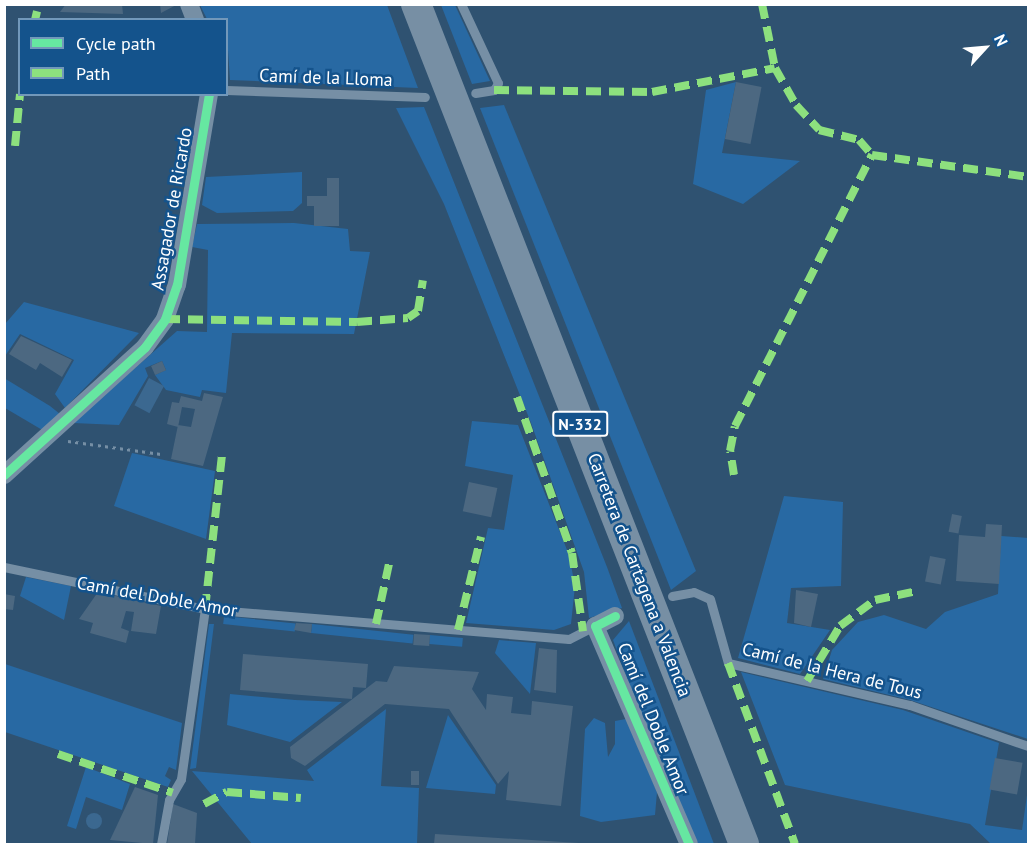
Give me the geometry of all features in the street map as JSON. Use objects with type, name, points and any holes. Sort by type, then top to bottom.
[{"type":"highway","name":"Carretera de Cartagena a Valencia","points":[[416,4],[744,844]]},
{"type":"street","name":"Assagador de Ricardo","points":[[4,475],[145,347],[165,319],[179,273],[208,96]]},
{"type":"street","name":"Camí del Doble Amor","points":[[615,616],[595,626],[689,844]]},
{"type":"lane","points":[[461,4],[498,83],[494,90],[475,93]]},
{"type":"lane","name":"Camí de la Lloma","points":[[228,90],[425,97]]},
{"type":"lane","name":"Camí del Doble Amor","points":[[4,567],[205,609],[569,639],[595,626]]},
{"type":"lane","name":"Camí de la Hera de Tous","points":[[672,596],[694,592],[710,599],[728,663],[910,705],[1029,746]]},
{"type":"lane","points":[[161,844],[169,800],[182,779],[205,609]]},
{"type":"path","points":[[48,436],[54,442],[109,442],[160,454]]},
{"type":"shaded area","points":[[200,5],[387,5],[418,88],[230,80],[228,18],[206,18]]},
{"type":"shaded area","points":[[441,5],[455,5],[490,81],[472,84]]},
{"type":"shaded area","points":[[736,82],[722,153],[800,161],[743,204],[693,184],[706,90]]},
{"type":"shaded area","points":[[504,105],[696,571],[671,590],[480,108]]},
{"type":"shaded area","points":[[424,107],[622,608],[589,618],[584,572],[531,423],[444,204],[396,108]]},
{"type":"shaded area","points":[[302,172],[302,203],[293,211],[217,213],[202,205],[206,177]]},
{"type":"shaded area","points":[[294,223],[348,229],[350,251],[370,252],[354,334],[232,333],[226,393],[202,390],[200,397],[166,390],[155,375],[166,370],[162,361],[145,368],[148,376],[119,425],[73,423],[177,331],[207,332],[208,250],[192,247],[197,224]]},
{"type":"shaded area","points":[[24,302],[139,333],[65,408],[55,394],[74,360],[20,334],[5,356],[5,324]]},
{"type":"shaded area","points":[[4,378],[60,414],[44,431],[5,408]]},
{"type":"shaded area","points":[[149,378],[164,386],[149,413],[134,405]]},
{"type":"shaded area","points":[[472,421],[518,425],[569,555],[575,586],[571,624],[554,630],[466,623],[488,528],[504,530],[513,475],[465,466]]},
{"type":"shaded area","points":[[132,453],[215,471],[206,539],[114,506]]},
{"type":"shaded area","points":[[784,496],[843,502],[841,586],[791,588],[787,623],[830,630],[800,674],[738,658]]},
{"type":"shaded area","points":[[1001,536],[1028,538],[1028,739],[910,700],[823,679],[832,650],[858,622],[884,615],[926,629],[945,612],[998,594]]},
{"type":"shaded area","points":[[26,577],[71,586],[64,620],[20,596]]},
{"type":"shaded area","points":[[224,616],[296,624],[295,631],[223,624]]},
{"type":"shaded area","points":[[629,621],[714,844],[696,844],[637,705],[613,640]]},
{"type":"shaded area","points":[[209,624],[214,624],[196,768],[190,769]]},
{"type":"shaded area","points":[[312,624],[413,635],[413,644],[311,633]]},
{"type":"shaded area","points":[[430,635],[463,638],[462,647],[429,644]]},
{"type":"shaded area","points":[[499,640],[536,643],[530,694],[495,653]]},
{"type":"shaded area","points":[[5,664],[182,723],[176,770],[169,767],[165,776],[171,780],[168,787],[5,732]]},
{"type":"shaded area","points":[[741,672],[903,710],[999,743],[985,825],[1022,830],[1028,788],[1028,844],[991,844],[970,824],[785,785]]},
{"type":"shaded area","points":[[230,694],[342,702],[290,742],[227,725]]},
{"type":"shaded area","points":[[386,709],[381,786],[419,788],[417,844],[252,844],[192,771],[314,781],[307,770]]},
{"type":"shaded area","points":[[448,715],[496,785],[495,794],[426,788]]},
{"type":"shaded area","points":[[594,718],[605,723],[608,757],[615,744],[615,721],[626,719],[657,792],[655,815],[601,822],[580,816],[585,729]]},
{"type":"shaded area","points":[[86,767],[130,784],[122,810],[86,797],[76,829],[67,826]]},
{"type":"shaded area","points":[[91,813],[97,813],[102,821],[100,827],[91,829],[86,824],[86,818]]},
{"type":"building","points":[[66,4],[122,4],[123,14],[60,12]]},
{"type":"building","points":[[160,4],[178,4],[161,13]]},
{"type":"building","points":[[736,82],[762,87],[750,144],[725,139]]},
{"type":"building","points":[[327,178],[339,178],[339,226],[314,226],[314,206],[307,206],[307,196],[327,196]]},
{"type":"building","points":[[21,336],[72,360],[62,377],[40,363],[36,370],[9,354]]},
{"type":"building","points":[[162,361],[166,370],[155,375],[151,366]]},
{"type":"building","points":[[204,393],[223,397],[203,466],[171,459],[178,427],[167,424],[172,402],[179,403],[181,396],[202,401]],"holes":[[[182,407],[195,409],[191,427],[178,425]]]},
{"type":"building","points":[[469,482],[497,488],[491,517],[463,511]]},
{"type":"building","points":[[952,514],[962,516],[958,534],[949,532]]},
{"type":"building","points":[[986,524],[1002,525],[999,584],[956,581],[959,535],[985,537]]},
{"type":"building","points":[[930,556],[946,559],[941,585],[925,582]]},
{"type":"building","points":[[796,590],[818,594],[811,627],[794,623]]},
{"type":"building","points":[[98,592],[161,606],[156,634],[131,631],[134,612],[126,611],[121,628],[129,631],[126,643],[90,633],[93,623],[79,619]]},
{"type":"building","points":[[4,594],[15,596],[13,610],[4,609]]},
{"type":"building","points":[[296,623],[312,624],[311,633],[294,630]]},
{"type":"building","points":[[414,634],[430,635],[429,646],[413,645]]},
{"type":"building","points":[[539,648],[557,650],[556,693],[534,690]]},
{"type":"building","points":[[243,654],[368,664],[366,688],[353,687],[352,699],[240,690]]},
{"type":"building","points":[[394,666],[479,672],[472,689],[486,710],[487,694],[513,697],[511,713],[531,715],[532,701],[573,706],[561,806],[506,800],[509,771],[498,784],[449,709],[385,704],[305,766],[291,758],[290,747],[376,681],[387,682]]},
{"type":"building","points":[[995,758],[1023,763],[1017,794],[989,790]]},
{"type":"building","points":[[411,771],[419,771],[419,785],[411,785]]},
{"type":"building","points":[[135,787],[158,795],[153,844],[110,840]]},
{"type":"building","points":[[173,804],[197,813],[195,844],[167,844]]},
{"type":"building","points":[[435,834],[579,843],[579,844],[434,844]]},
{"type":"marked path","points":[[762,4],[775,68],[796,105],[819,130],[859,140],[872,155],[1028,177]]},
{"type":"marked path","points":[[35,18],[37,11]]},
{"type":"marked path","points":[[494,90],[652,92],[775,68]]},
{"type":"marked path","points":[[15,146],[20,96]]},
{"type":"marked path","points":[[734,475],[730,451],[735,426],[872,155]]},
{"type":"marked path","points":[[165,319],[357,322],[408,318],[418,311],[423,280]]},
{"type":"marked path","points":[[517,397],[572,553],[583,631]]},
{"type":"marked path","points":[[205,609],[222,456]]},
{"type":"marked path","points":[[458,630],[481,537]]},
{"type":"marked path","points":[[376,624],[390,559]]},
{"type":"marked path","points":[[807,681],[840,626],[875,600],[914,592]]},
{"type":"marked path","points":[[728,663],[795,844]]},
{"type":"marked path","points":[[58,754],[173,793]]},
{"type":"marked path","points":[[204,804],[227,792],[301,798]]},
{"type":"cycle path","points":[[4,475],[145,347],[165,319],[177,285],[209,96]]},
{"type":"cycle path","points":[[615,616],[595,626],[689,844]]}]
